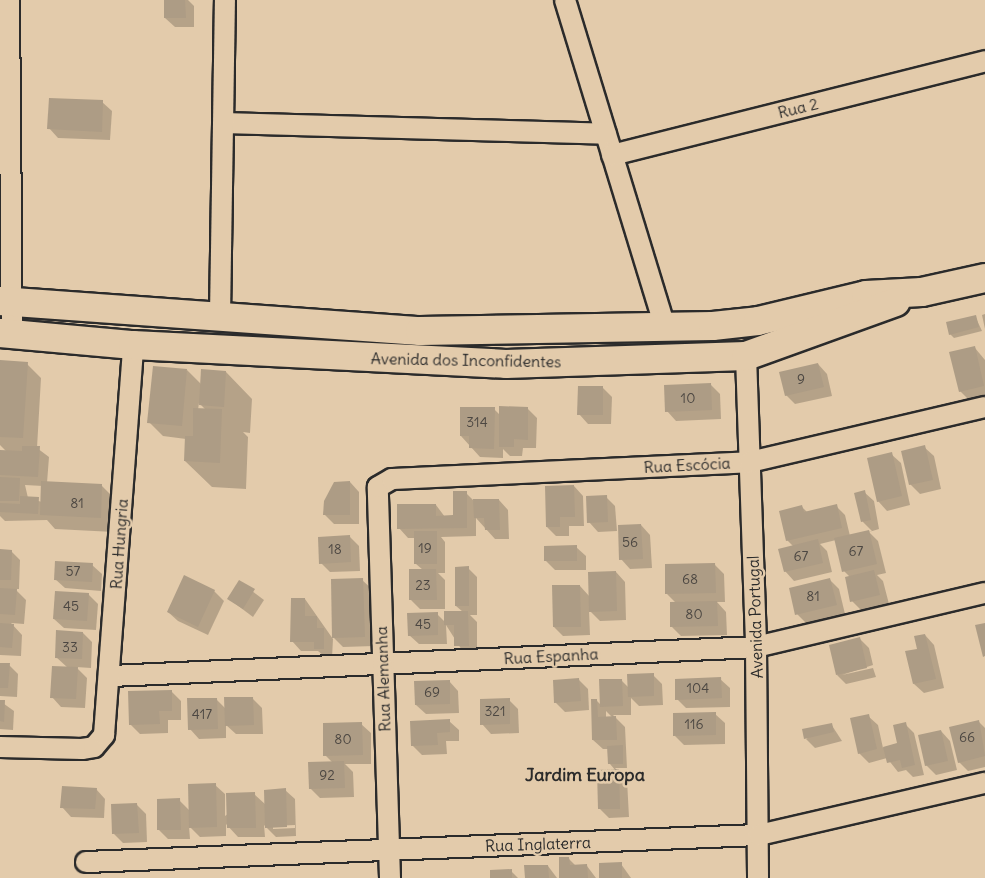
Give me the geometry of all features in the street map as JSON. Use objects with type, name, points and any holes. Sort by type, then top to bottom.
[{"type":"street","points":[[6,334],[9,0]]},
{"type":"street","points":[[220,315],[225,0]]},
{"type":"street","points":[[565,0],[665,327]]},
{"type":"street","name":"Rua 2","points":[[612,155],[985,61]]},
{"type":"street","points":[[224,123],[606,134]]},
{"type":"street","name":"Avenida dos Inconfidentes","points":[[6,334],[132,345],[507,364],[746,356],[922,292],[985,278]]},
{"type":"street","name":"Avenida dos Inconfidentes","points":[[6,301],[420,331],[665,327],[758,321],[866,295],[922,292]]},
{"type":"street","name":"Rua Hungria","points":[[0,747],[82,749],[101,742],[111,676],[132,345]]},
{"type":"street","name":"Avenida Portugal","points":[[746,356],[756,646],[758,878]]},
{"type":"street","name":"Rua Escócia","points":[[383,483],[392,479],[750,462],[985,407]]},
{"type":"street","name":"Rua Alemanha","points":[[383,483],[376,495],[390,878]]},
{"type":"street","name":"Rua Espanha","points":[[111,676],[756,646],[985,593]]},
{"type":"street","name":"Rua Inglaterra","points":[[86,862],[759,835],[985,783]]},
{"type":"building","points":[[164,0],[185,0],[186,18],[164,18]]},
{"type":"building","points":[[49,98],[103,100],[102,132],[47,129]]},
{"type":"building","points":[[976,315],[979,327],[949,335],[946,322]]},
{"type":"building","points":[[975,346],[984,386],[959,392],[949,352]]},
{"type":"building","points":[[0,360],[28,362],[23,438],[0,437]]},
{"type":"building","points":[[818,363],[824,387],[785,396],[779,372]]},
{"type":"building","points":[[153,366],[187,369],[182,426],[147,423]]},
{"type":"building","points":[[201,369],[226,371],[224,407],[199,405]]},
{"type":"building","points":[[711,383],[712,410],[665,412],[664,385]]},
{"type":"building","points":[[578,386],[603,386],[603,415],[577,415]]},
{"type":"building","points":[[499,406],[528,407],[528,440],[514,439],[514,447],[499,447]]},
{"type":"building","points":[[460,407],[495,407],[494,449],[469,448],[469,436],[460,436]]},
{"type":"building","points":[[193,408],[222,409],[220,463],[184,461],[185,436],[193,436]]},
{"type":"building","points":[[925,445],[933,480],[909,485],[901,451]]},
{"type":"building","points":[[22,446],[40,446],[38,477],[0,475],[0,450],[22,451]]},
{"type":"building","points":[[892,452],[902,496],[877,502],[867,458]]},
{"type":"building","points":[[0,477],[20,478],[19,501],[0,501]]},
{"type":"building","points":[[41,481],[102,484],[101,518],[40,515]]},
{"type":"building","points":[[350,481],[350,515],[323,515],[324,501],[334,482]]},
{"type":"building","points":[[574,485],[575,517],[560,517],[560,527],[546,527],[545,486]]},
{"type":"building","points":[[865,490],[871,520],[861,522],[854,493]]},
{"type":"building","points":[[453,491],[467,491],[467,528],[397,529],[397,504],[436,504],[436,516],[453,515]]},
{"type":"building","points":[[607,495],[608,522],[587,523],[586,496]]},
{"type":"building","points":[[20,496],[39,497],[38,514],[0,512],[0,503],[20,504]]},
{"type":"building","points":[[473,499],[499,499],[500,530],[485,530],[484,518],[474,518]]},
{"type":"building","points":[[837,504],[842,528],[786,541],[779,511],[802,505],[804,512]]},
{"type":"building","points":[[641,524],[643,559],[619,560],[618,525]]},
{"type":"building","points":[[869,530],[877,564],[842,572],[834,538]]},
{"type":"building","points":[[414,531],[437,531],[437,564],[414,564]]},
{"type":"building","points":[[350,535],[351,562],[319,564],[318,537]]},
{"type":"building","points":[[818,539],[823,563],[784,572],[778,549]]},
{"type":"building","points":[[577,545],[577,561],[544,561],[544,546]]},
{"type":"building","points":[[0,549],[12,550],[11,580],[0,580]]},
{"type":"building","points":[[55,561],[93,563],[92,582],[54,580]]},
{"type":"building","points":[[715,563],[716,593],[665,594],[665,564]]},
{"type":"building","points":[[469,566],[469,606],[455,606],[455,567]]},
{"type":"building","points":[[409,569],[436,569],[437,600],[409,600]]},
{"type":"building","points":[[874,570],[880,595],[850,602],[845,577]]},
{"type":"building","points":[[616,571],[617,611],[589,612],[588,572]]},
{"type":"building","points":[[184,575],[215,590],[198,627],[167,612]]},
{"type":"building","points":[[363,578],[365,637],[332,638],[331,579]]},
{"type":"building","points":[[830,578],[837,605],[795,615],[789,588]]},
{"type":"building","points":[[239,580],[255,589],[243,609],[227,599]]},
{"type":"building","points":[[552,585],[580,585],[581,627],[553,627]]},
{"type":"building","points":[[0,588],[17,589],[15,615],[0,614]]},
{"type":"building","points":[[55,591],[89,593],[87,621],[53,619]]},
{"type":"building","points":[[291,598],[305,598],[305,616],[317,616],[317,628],[324,628],[324,649],[314,649],[314,642],[290,642]]},
{"type":"building","points":[[717,601],[718,626],[670,627],[670,602]]},
{"type":"building","points":[[444,611],[468,611],[469,646],[454,646],[454,625],[444,625]]},
{"type":"building","points":[[438,612],[438,635],[408,636],[407,613]]},
{"type":"building","points":[[0,623],[14,624],[12,648],[0,647]]},
{"type":"building","points":[[985,623],[985,656],[983,657],[975,625]]},
{"type":"building","points":[[56,630],[83,632],[82,659],[55,658]]},
{"type":"building","points":[[925,634],[936,679],[913,684],[905,651],[917,649],[914,636]]},
{"type":"building","points":[[860,637],[867,668],[836,675],[829,645]]},
{"type":"building","points":[[0,663],[10,663],[8,688],[0,688]]},
{"type":"building","points":[[52,666],[78,667],[76,699],[50,698]]},
{"type":"building","points":[[654,673],[654,696],[628,697],[627,674]]},
{"type":"building","points":[[721,677],[722,698],[675,700],[675,679]]},
{"type":"building","points":[[579,678],[581,701],[554,703],[553,680]]},
{"type":"building","points":[[599,679],[622,679],[623,706],[600,707]]},
{"type":"building","points":[[450,680],[450,704],[415,705],[414,681]]},
{"type":"building","points":[[172,690],[172,711],[159,711],[160,724],[129,725],[128,691]]},
{"type":"building","points":[[224,697],[253,697],[254,725],[225,726]]},
{"type":"building","points":[[187,698],[217,698],[218,729],[188,730]]},
{"type":"building","points":[[510,698],[510,724],[480,725],[480,699]]},
{"type":"building","points":[[591,699],[597,699],[598,717],[616,716],[617,740],[592,740]]},
{"type":"building","points":[[0,700],[5,700],[4,722],[0,721]]},
{"type":"building","points":[[716,712],[716,735],[673,736],[673,713]]},
{"type":"building","points":[[869,714],[877,749],[858,754],[850,718]]},
{"type":"building","points":[[450,719],[450,732],[437,733],[438,745],[411,746],[410,721]]},
{"type":"building","points":[[979,720],[985,756],[958,763],[949,727]]},
{"type":"building","points":[[362,722],[363,755],[323,756],[323,723]]},
{"type":"building","points":[[906,722],[915,765],[902,768],[900,760],[887,763],[883,747],[897,743],[893,725]]},
{"type":"building","points":[[832,723],[834,732],[804,739],[802,729]]},
{"type":"building","points":[[941,730],[948,761],[925,766],[918,735]]},
{"type":"building","points":[[623,745],[623,764],[608,764],[607,746]]},
{"type":"building","points":[[344,761],[345,788],[309,789],[308,762]]},
{"type":"building","points":[[619,769],[620,809],[598,809],[597,770]]},
{"type":"building","points":[[216,783],[217,827],[189,828],[188,784]]},
{"type":"building","points":[[62,786],[97,788],[95,809],[60,808]]},
{"type":"building","points":[[286,788],[287,827],[265,828],[264,790]]},
{"type":"building","points":[[255,792],[256,828],[227,828],[226,793]]},
{"type":"building","points":[[180,798],[181,830],[157,830],[157,799]]},
{"type":"building","points":[[137,803],[139,833],[112,834],[111,804]]},
{"type":"building","points":[[559,857],[569,857],[570,865],[587,864],[588,878],[559,878]]},
{"type":"building","points":[[622,862],[622,878],[599,878],[599,863]]},
{"type":"building","points":[[524,865],[548,865],[549,878],[525,878]]},
{"type":"building","points":[[512,869],[512,878],[490,878],[490,870]]},
{"type":"district","name":"Jardim Europa","points":[[585,775]]}]
